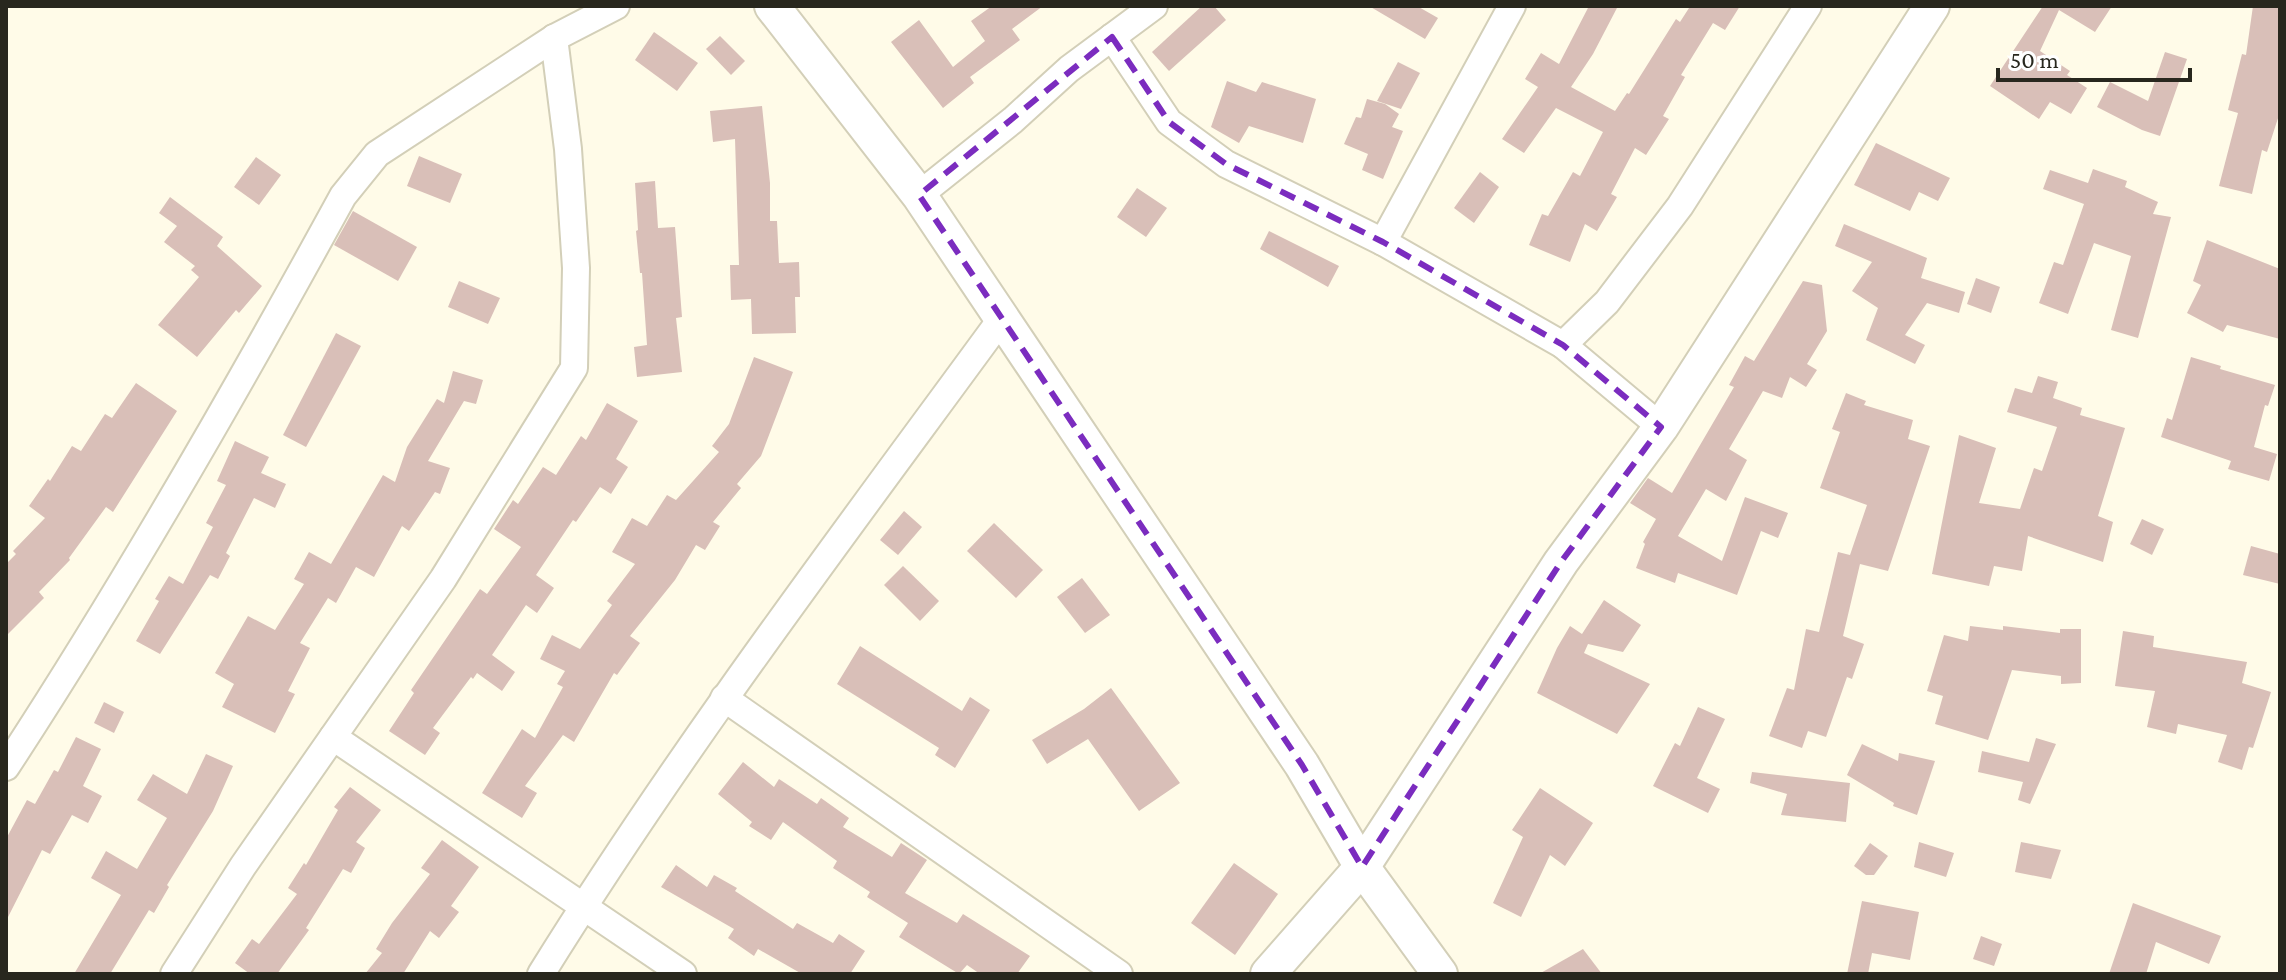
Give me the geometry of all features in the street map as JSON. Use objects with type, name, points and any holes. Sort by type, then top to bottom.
[{"type":"street","points":[[6,767],[94,632],[359,173],[377,154],[554,38],[616,6]]},
{"type":"street","points":[[772,6],[919,195],[1302,765],[1362,867],[1440,974]]},
{"type":"street","points":[[919,195],[1013,120],[1069,69],[1154,6]]},
{"type":"street","points":[[1383,242],[1512,6]]},
{"type":"street","points":[[1563,345],[1607,302],[1680,206],[1808,6]]},
{"type":"street","points":[[1268,974],[1362,867],[1561,562],[1661,427],[1932,6]]},
{"type":"street","points":[[1112,37],[1169,122],[1226,164],[1383,242],[1563,345],[1661,427]]},
{"type":"street","points":[[174,974],[243,866],[443,579],[574,368],[576,268],[568,149],[554,38]]},
{"type":"street","points":[[541,974],[583,906],[724,698],[1002,318]]},
{"type":"street","points":[[724,698],[1119,974]]},
{"type":"street","points":[[333,737],[683,974]]},
{"type":"highlighted area","points":[[1112,37],[1169,122],[1226,164],[1383,242],[1563,345],[1661,427],[1561,562],[1362,867],[1302,765],[919,195]]},
{"type":"building","points":[[992,6],[1043,6],[1012,29],[1020,40],[970,77],[974,83],[943,108],[891,42],[919,20],[953,67],[985,41],[971,21]]},
{"type":"building","points":[[1202,6],[1214,6],[1226,20],[1169,71],[1152,52]]},
{"type":"building","points":[[1369,6],[1417,6],[1438,18],[1425,39]]},
{"type":"building","points":[[1589,6],[1618,6],[1593,54],[1571,87],[1615,111],[1676,19],[1680,22],[1689,8],[1686,6],[1740,6],[1725,30],[1713,23],[1681,75],[1685,77],[1663,116],[1669,119],[1646,155],[1635,148],[1611,194],[1617,197],[1597,231],[1585,224],[1570,262],[1529,245],[1542,214],[1548,216],[1573,172],[1580,176],[1603,132],[1556,108],[1524,153],[1502,139],[1538,87],[1525,79],[1541,53],[1559,64]]},
{"type":"building","points":[[2043,6],[2112,6],[2095,32],[2059,10],[2040,51],[2070,71],[2067,75],[2087,88],[2071,114],[2050,102],[2039,119],[1990,86]]},
{"type":"building","points":[[2253,6],[2280,6],[2280,112],[2267,152],[2262,150],[2252,194],[2219,186],[2238,113],[2228,110],[2242,54],[2246,55]]},
{"type":"building","points":[[654,32],[698,63],[677,91],[635,60]]},
{"type":"building","points":[[720,36],[745,61],[731,75],[706,49]]},
{"type":"building","points":[[2165,52],[2187,59],[2160,136],[2097,107],[2110,82],[2148,101]]},
{"type":"building","points":[[1398,62],[1420,73],[1401,109],[1377,101]]},
{"type":"building","points":[[1227,81],[1256,92],[1262,82],[1316,99],[1303,143],[1249,126],[1239,143],[1211,127]]},
{"type":"building","points":[[1367,99],[1385,104],[1399,114],[1392,127],[1403,131],[1383,179],[1362,170],[1368,154],[1344,144],[1356,117],[1361,118]]},
{"type":"building","points":[[762,106],[770,183],[770,221],[777,221],[779,263],[799,262],[800,297],[795,297],[796,333],[752,334],[751,299],[731,300],[730,265],[739,265],[735,139],[713,142],[710,111]]},
{"type":"building","points":[[1876,143],[1950,178],[1938,201],[1919,192],[1910,211],[1854,185]]},
{"type":"building","points":[[419,156],[462,174],[450,203],[407,186]]},
{"type":"building","points":[[256,157],[281,175],[259,205],[234,187]]},
{"type":"building","points":[[2093,169],[2127,181],[2125,187],[2158,202],[2153,214],[2171,217],[2138,338],[2111,330],[2131,256],[2094,243],[2068,314],[2039,303],[2054,262],[2063,265],[2084,204],[2043,189],[2050,170],[2088,183]]},
{"type":"building","points":[[1480,172],[1499,187],[1474,223],[1454,208]]},
{"type":"building","points":[[655,181],[658,228],[675,227],[682,317],[676,318],[682,372],[637,377],[634,347],[647,345],[636,231],[635,183]]},
{"type":"building","points":[[1137,188],[1167,208],[1146,237],[1117,217]]},
{"type":"building","points":[[170,197],[223,237],[217,246],[262,286],[239,313],[236,310],[197,357],[158,325],[199,277],[191,270],[195,266],[164,242],[177,226],[159,213]]},
{"type":"building","points":[[353,211],[417,247],[398,281],[334,245]]},
{"type":"building","points":[[1844,224],[1927,258],[1921,278],[1965,292],[1959,313],[1927,303],[1905,335],[1925,345],[1915,364],[1866,340],[1878,308],[1852,291],[1872,262],[1835,246]]},
{"type":"building","points":[[1269,231],[1339,266],[1328,287],[1260,249]]},
{"type":"building","points":[[2207,240],[2280,269],[2280,339],[2227,325],[2223,332],[2187,313],[2201,285],[2193,281]]},
{"type":"building","points":[[1976,278],[2000,287],[1991,313],[1967,304]]},
{"type":"building","points":[[459,281],[500,298],[488,324],[448,307]]},
{"type":"building","points":[[1803,281],[1822,285],[1827,331],[1807,364],[1817,370],[1806,387],[1790,377],[1782,398],[1763,391],[1729,449],[1747,460],[1726,501],[1706,489],[1678,536],[1722,561],[1745,497],[1788,513],[1778,538],[1761,531],[1737,595],[1678,573],[1675,583],[1636,568],[1645,544],[1643,542],[1656,519],[1630,503],[1648,478],[1672,493],[1734,387],[1729,385],[1745,356],[1754,361]]},
{"type":"building","points":[[336,333],[361,346],[306,447],[283,435]]},
{"type":"building","points":[[754,357],[793,372],[761,456],[737,484],[741,488],[713,522],[720,526],[705,550],[696,545],[675,580],[630,636],[640,643],[617,675],[614,673],[574,742],[563,735],[525,786],[537,793],[522,818],[482,793],[522,729],[535,738],[563,687],[557,684],[565,671],[540,659],[552,635],[580,649],[612,605],[607,601],[635,564],[612,552],[632,518],[647,526],[667,495],[676,500],[719,452],[712,446],[729,424]]},
{"type":"building","points":[[2191,357],[2275,385],[2268,406],[2265,405],[2254,447],[2277,454],[2269,481],[2228,469],[2231,461],[2161,437],[2167,418],[2172,420]]},
{"type":"building","points":[[453,371],[483,380],[476,404],[464,401],[428,461],[450,468],[440,494],[435,492],[409,531],[402,526],[374,577],[356,567],[336,603],[328,598],[300,643],[310,648],[288,691],[295,694],[275,733],[222,707],[234,684],[215,673],[248,616],[275,630],[304,584],[294,579],[309,552],[331,564],[383,475],[395,482],[407,447],[437,399],[444,403]]},
{"type":"building","points":[[2038,376],[2058,382],[2053,398],[2082,408],[2080,415],[2125,428],[2098,516],[2113,522],[2103,562],[2028,536],[2022,571],[1994,566],[1989,586],[1932,574],[1959,435],[1996,448],[1979,503],[2020,509],[2034,468],[2042,471],[2057,427],[2007,412],[2015,388],[2032,393]]},
{"type":"building","points":[[136,383],[177,411],[113,512],[106,507],[70,560],[39,592],[44,598],[6,636],[6,564],[16,554],[13,551],[45,518],[29,506],[48,479],[50,481],[72,446],[81,451],[105,414],[112,418]]},
{"type":"building","points":[[1846,393],[1866,401],[1864,405],[1913,420],[1908,439],[1930,446],[1888,571],[1860,564],[1843,636],[1864,644],[1852,679],[1847,677],[1826,737],[1808,731],[1802,748],[1769,736],[1787,688],[1794,690],[1806,629],[1819,632],[1838,552],[1850,555],[1867,505],[1820,488],[1840,432],[1832,429]]},
{"type":"building","points":[[607,403],[638,421],[616,459],[628,467],[611,494],[600,487],[576,522],[573,520],[536,575],[554,588],[537,613],[526,605],[492,655],[515,672],[502,691],[477,673],[473,679],[471,677],[433,728],[440,733],[425,755],[389,731],[414,693],[411,690],[480,589],[487,594],[521,547],[494,529],[513,500],[518,504],[543,467],[556,475],[581,436],[586,440]]},
{"type":"building","points":[[235,441],[269,457],[261,473],[286,484],[275,508],[254,498],[226,553],[230,556],[218,579],[210,575],[160,654],[136,641],[159,601],[155,599],[169,576],[183,584],[213,527],[206,523],[226,485],[217,481]]},
{"type":"building","points":[[904,511],[922,527],[898,555],[880,540]]},
{"type":"building","points":[[2142,519],[2164,529],[2152,555],[2130,544]]},
{"type":"building","points":[[994,523],[1043,570],[1016,598],[967,551]]},
{"type":"building","points":[[2251,546],[2280,554],[2280,584],[2243,575]]},
{"type":"building","points":[[903,566],[939,601],[920,621],[884,585]]},
{"type":"building","points":[[1082,578],[1110,615],[1085,633],[1057,597]]},
{"type":"building","points":[[1604,600],[1641,625],[1623,652],[1588,644],[1584,653],[1650,684],[1617,734],[1537,693],[1570,626],[1582,634]]},
{"type":"building","points":[[1970,626],[2003,630],[2003,626],[2060,633],[2060,629],[2081,629],[2081,683],[2061,684],[2061,676],[2012,670],[1988,740],[1935,724],[1943,696],[1927,691],[1944,635],[1968,641]]},
{"type":"building","points":[[2123,631],[2154,636],[2153,647],[2247,662],[2242,683],[2271,692],[2253,748],[2249,747],[2242,770],[2218,762],[2227,735],[2178,724],[2176,734],[2147,727],[2155,691],[2115,686]]},
{"type":"building","points":[[860,646],[962,711],[970,697],[990,710],[955,768],[935,755],[939,748],[837,684]]},
{"type":"building","points":[[1111,688],[1180,783],[1139,811],[1088,739],[1047,764],[1032,740],[1084,709]]},
{"type":"building","points":[[104,702],[124,712],[114,733],[94,723]]},
{"type":"building","points":[[1698,707],[1725,719],[1697,778],[1720,789],[1708,813],[1653,786],[1675,743],[1680,746]]},
{"type":"building","points":[[76,737],[101,749],[83,786],[102,796],[88,823],[72,815],[50,854],[42,850],[6,921],[6,839],[27,800],[35,804],[54,770],[58,772]]},
{"type":"building","points":[[2036,738],[2056,744],[2030,804],[2018,800],[2023,782],[1978,772],[1982,751],[2029,762]]},
{"type":"building","points":[[1862,744],[1898,761],[1899,753],[1935,761],[1917,815],[1893,806],[1894,803],[1847,775]]},
{"type":"building","points":[[206,754],[233,766],[213,811],[167,885],[169,887],[154,913],[149,910],[110,974],[74,974],[121,895],[91,878],[106,851],[137,869],[167,818],[137,800],[153,774],[187,794]]},
{"type":"building","points":[[743,762],[774,787],[779,779],[817,804],[821,798],[849,818],[843,827],[892,857],[901,843],[927,860],[905,893],[957,923],[963,914],[1030,956],[1017,974],[980,974],[967,965],[959,974],[899,937],[908,923],[867,897],[870,892],[833,868],[837,861],[783,822],[771,840],[749,826],[752,822],[718,794]]},
{"type":"building","points":[[1752,772],[1850,783],[1846,822],[1781,815],[1787,794],[1750,783]]},
{"type":"building","points":[[350,787],[381,810],[356,842],[365,848],[351,873],[343,869],[306,928],[309,930],[277,974],[250,974],[235,963],[252,939],[259,944],[297,894],[288,888],[304,863],[306,865],[338,810],[334,807]]},
{"type":"building","points":[[1540,788],[1593,823],[1565,866],[1550,855],[1521,917],[1493,903],[1523,837],[1512,830]]},
{"type":"building","points":[[442,840],[479,867],[451,906],[459,912],[439,938],[430,931],[403,974],[365,974],[382,953],[376,949],[392,923],[430,874],[421,868]]},
{"type":"building","points":[[1919,842],[1954,853],[1946,877],[1914,867]]},
{"type":"building","points":[[2021,842],[2061,850],[2051,879],[2015,872]]},
{"type":"building","points":[[1870,843],[1888,856],[1874,875],[1866,875],[1854,866]]},
{"type":"building","points":[[1234,863],[1278,894],[1235,955],[1191,923]]},
{"type":"building","points":[[676,865],[707,887],[714,875],[793,929],[797,923],[833,943],[839,934],[865,951],[850,974],[802,974],[758,949],[754,956],[728,938],[734,929],[661,887]]},
{"type":"building","points":[[1862,901],[1919,912],[1910,960],[1872,953],[1868,974],[1847,974]]},
{"type":"building","points":[[2133,903],[2221,936],[2209,964],[2156,942],[2146,974],[2109,974]]},
{"type":"building","points":[[1981,936],[2002,944],[1994,966],[1973,959]]},
{"type":"building","points":[[1583,949],[1602,974],[1539,974]]}]
